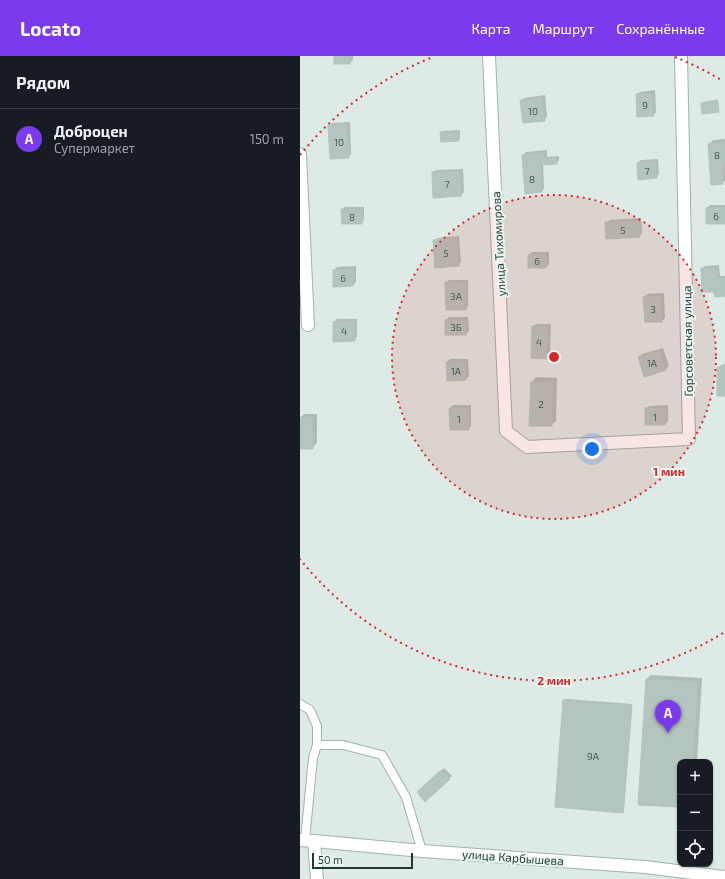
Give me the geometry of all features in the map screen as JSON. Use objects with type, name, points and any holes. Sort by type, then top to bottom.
[{"type":"street","name":"улица Тихомирова","points":[[489,56],[506,431]]},
{"type":"street","name":"Горсоветская улица","points":[[506,431],[527,447],[689,439],[681,56]]},
{"type":"street","points":[[300,154],[308,325]]},
{"type":"street","points":[[307,840],[317,879]]},
{"type":"street","name":"улица Карбышева","points":[[307,840],[645,867],[725,878]]},
{"type":"lane","points":[[300,704],[310,710],[317,726],[317,745],[313,758],[308,806],[307,840]]},
{"type":"lane","points":[[317,745],[343,744],[382,755],[406,797],[422,850]]},
{"type":"lane","points":[[300,802],[308,806]]},
{"type":"building","points":[[334,56],[350,56],[350,64],[334,64]]},
{"type":"building","points":[[652,93],[654,116],[637,117],[636,94]]},
{"type":"building","points":[[542,98],[545,121],[523,123],[520,100]]},
{"type":"building","points":[[717,100],[719,112],[702,114],[701,103]]},
{"type":"building","points":[[347,124],[349,158],[330,159],[328,125]]},
{"type":"building","points":[[459,131],[459,141],[441,142],[440,132]]},
{"type":"building","points":[[725,142],[725,165],[722,165],[723,184],[711,185],[708,144]]},
{"type":"building","points":[[544,153],[545,159],[556,158],[557,164],[540,165],[542,192],[525,194],[522,155]]},
{"type":"building","points":[[655,161],[657,178],[638,180],[637,163]]},
{"type":"building","points":[[460,171],[461,196],[433,198],[432,172]]},
{"type":"building","points":[[725,207],[725,224],[706,224],[706,208]]},
{"type":"building","points":[[341,209],[362,209],[362,224],[342,224]]},
{"type":"building","points":[[639,221],[640,237],[606,239],[605,222]]},
{"type":"building","points":[[457,238],[459,266],[435,268],[433,240]]},
{"type":"building","points":[[546,254],[546,268],[528,268],[528,255]]},
{"type":"building","points":[[701,268],[717,268],[717,279],[725,279],[725,296],[715,297],[714,292],[702,292]]},
{"type":"building","points":[[353,269],[353,286],[333,287],[333,270]]},
{"type":"building","points":[[445,282],[466,283],[466,310],[446,310]]},
{"type":"building","points":[[661,296],[662,322],[645,322],[643,297]]},
{"type":"building","points":[[445,320],[466,320],[466,335],[445,335]]},
{"type":"building","points":[[355,321],[355,341],[333,342],[333,322]]},
{"type":"building","points":[[532,326],[548,327],[547,359],[531,358]]},
{"type":"building","points":[[660,350],[666,370],[644,377],[638,357]]},
{"type":"building","points":[[466,361],[466,380],[447,381],[446,362]]},
{"type":"building","points":[[717,367],[725,367],[725,396],[717,396]]},
{"type":"building","points":[[531,382],[553,382],[552,426],[529,426]]},
{"type":"building","points":[[449,408],[468,408],[469,430],[450,430]]},
{"type":"building","points":[[645,408],[665,408],[665,425],[645,425]]},
{"type":"building","points":[[300,418],[312,418],[313,449],[300,449]]},
{"type":"building","points":[[646,679],[698,682],[693,759],[677,759],[677,807],[638,805]]},
{"type":"building","points":[[563,700],[632,705],[623,813],[555,807]]},
{"type":"building","points":[[441,770],[450,779],[425,802],[417,792]]},
{"type":"place","name":"Доброцен","points":[[668,733]]}]
